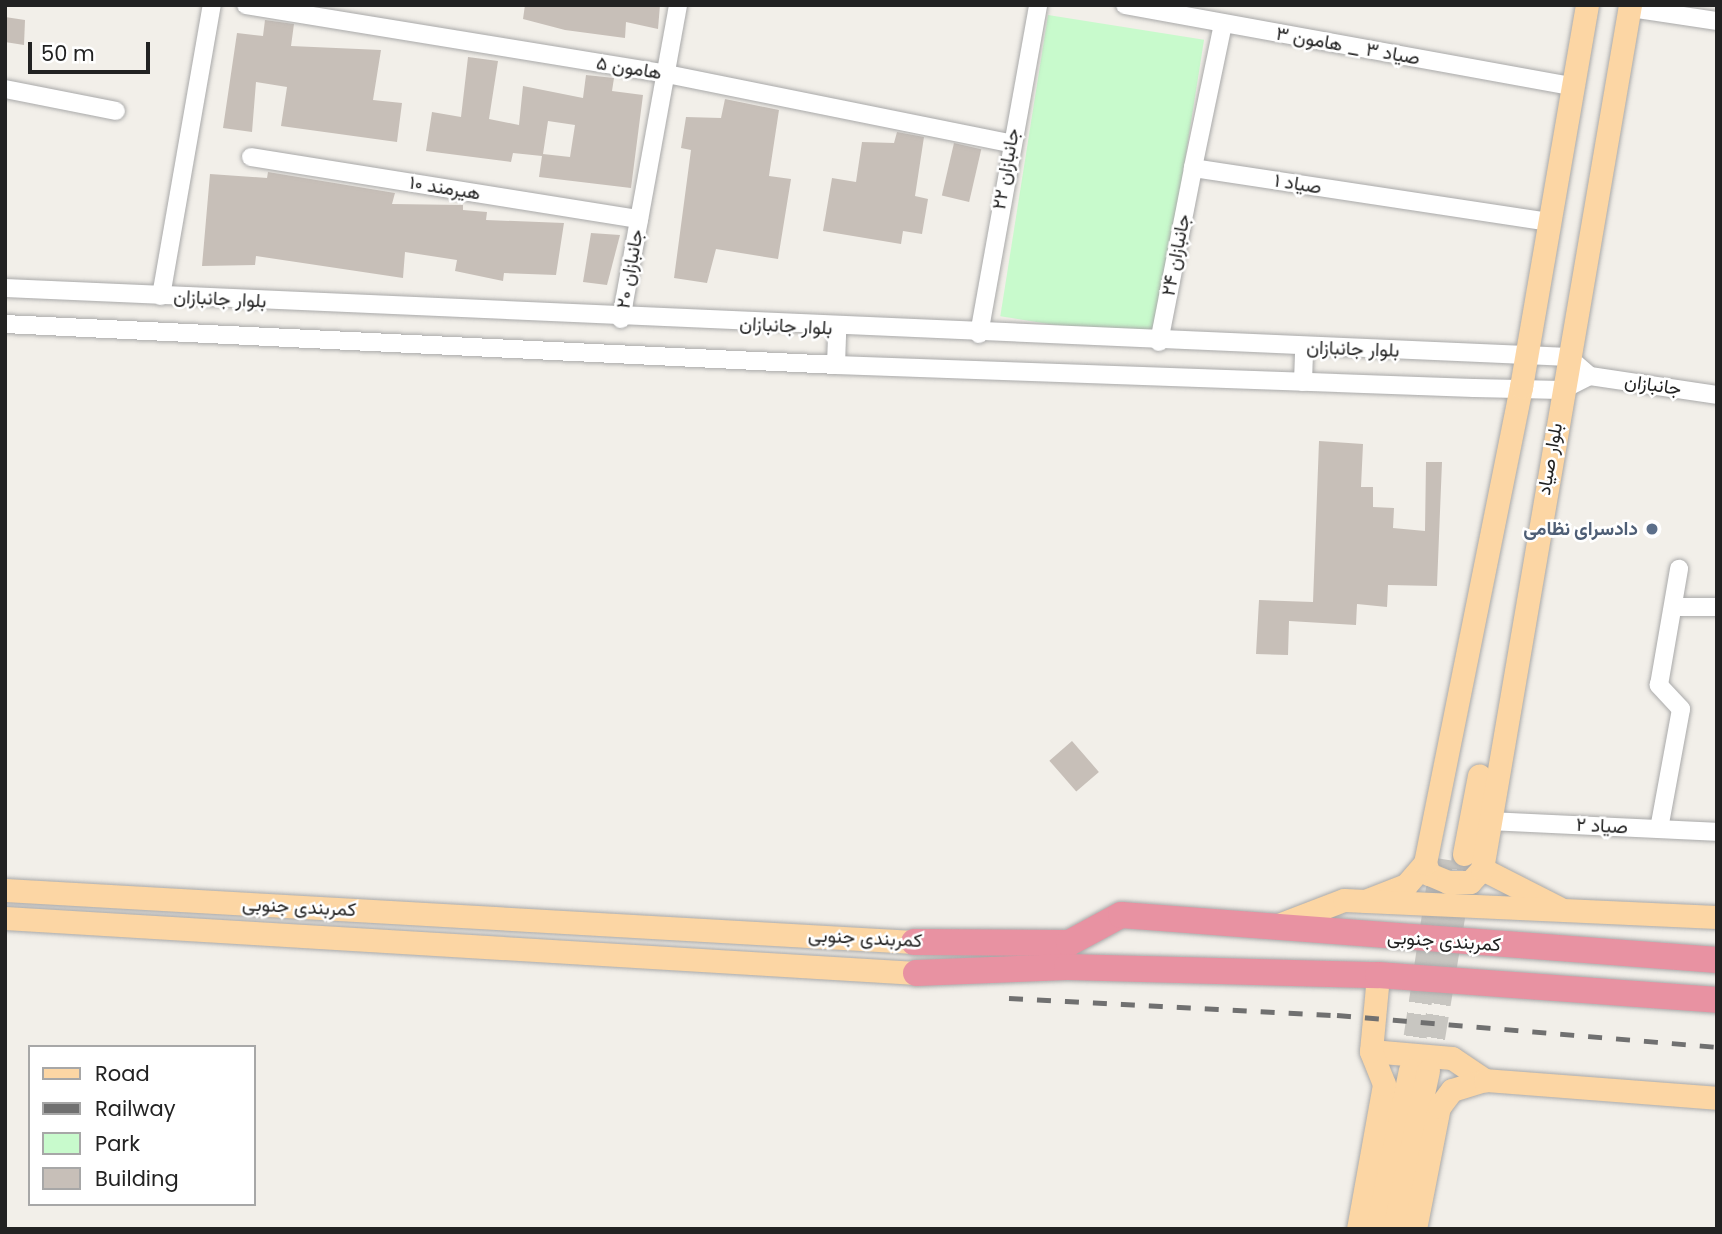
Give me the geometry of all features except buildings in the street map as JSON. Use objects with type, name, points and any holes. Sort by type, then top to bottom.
[{"type":"highway","name":"کمربندی جنوبی","points":[[916,973],[990,954],[1069,943],[1121,915],[1281,924],[1326,934],[1717,960]]},
{"type":"highway","name":"کمربندی جنوبی","points":[[914,942],[990,954],[1378,975],[1717,1000]]},
{"type":"main road","points":[[1365,901],[1406,885],[1444,858],[1501,487],[1521,387],[1587,5]]},
{"type":"main road","name":"بلوار صیاد","points":[[1482,869],[1487,821],[1630,6]]},
{"type":"main road","points":[[1543,502],[1518,565],[1444,858],[1429,874],[1448,882],[1470,882],[1482,869],[1559,908]]},
{"type":"main road","name":"کمربندی جنوبی","points":[[5,890],[914,942]]},
{"type":"main road","points":[[1281,924],[1344,900],[1717,917]]},
{"type":"main road","name":"کمربندی جنوبی","points":[[5,918],[695,957],[916,973]]},
{"type":"main road","points":[[695,957],[696,930]]},
{"type":"main road","points":[[847,969],[849,938]]},
{"type":"main road","points":[[1358,1229],[1384,1084],[1371,1051],[1378,975]]},
{"type":"main road","points":[[1371,1051],[1452,1058],[1485,1080]]},
{"type":"main road","points":[[1377,1229],[1419,1071],[1394,1229]]},
{"type":"main road","points":[[1415,1229],[1439,1107],[1452,1090],[1485,1080],[1717,1098]]},
{"type":"street","points":[[161,296],[212,5]]},
{"type":"street","name":"هامون ۵","points":[[246,5],[667,74],[1010,143]]},
{"type":"street","name":"جانبازان ۲۰","points":[[621,319],[678,5]]},
{"type":"street","name":"جانبازان ۲۲","points":[[979,334],[1010,143],[1038,5]]},
{"type":"street","name":"صیاد ۳ _ هامون ۳","points":[[1127,5],[1571,86]]},
{"type":"street","points":[[1630,6],[1717,21]]},
{"type":"street","points":[[1193,168],[1223,24]]},
{"type":"street","points":[[5,89],[116,111]]},
{"type":"street","name":"هیرمند ۱۰","points":[[251,157],[639,219]]},
{"type":"street","name":"صیاد ۱","points":[[1193,168],[1548,222]]},
{"type":"street","name":"جانبازان ۲۴","points":[[1159,342],[1193,168]]},
{"type":"street","name":"بلوار جانبازان","points":[[5,288],[621,319],[1568,358]]},
{"type":"street","name":"بلوار جانبازان","points":[[5,324],[836,365],[1562,390]]},
{"type":"street","points":[[836,365],[837,328]]},
{"type":"street","points":[[1303,382],[1304,347]]},
{"type":"street","points":[[1562,390],[1590,376],[1568,358]]},
{"type":"street","name":"جانبازان","points":[[1590,376],[1717,395]]},
{"type":"street","points":[[1659,829],[1681,709],[1659,685],[1679,569]]},
{"type":"street","points":[[1673,607],[1717,607]]},
{"type":"street","name":"صیاد ۲","points":[[1487,821],[1717,832]]},
{"type":"green space","points":[[1048,15],[1204,40],[1156,341],[1000,316]]},
{"type":"tunnel","points":[[1428,1071],[1464,854]]},
{"type":"tunnel","points":[[1410,1070],[1442,858]]},
{"type":"railway","points":[[1009,998],[1337,1015],[1717,1047]]},
{"type":"place","name":"دادسرای نظامی","points":[[1652,529]]}]
